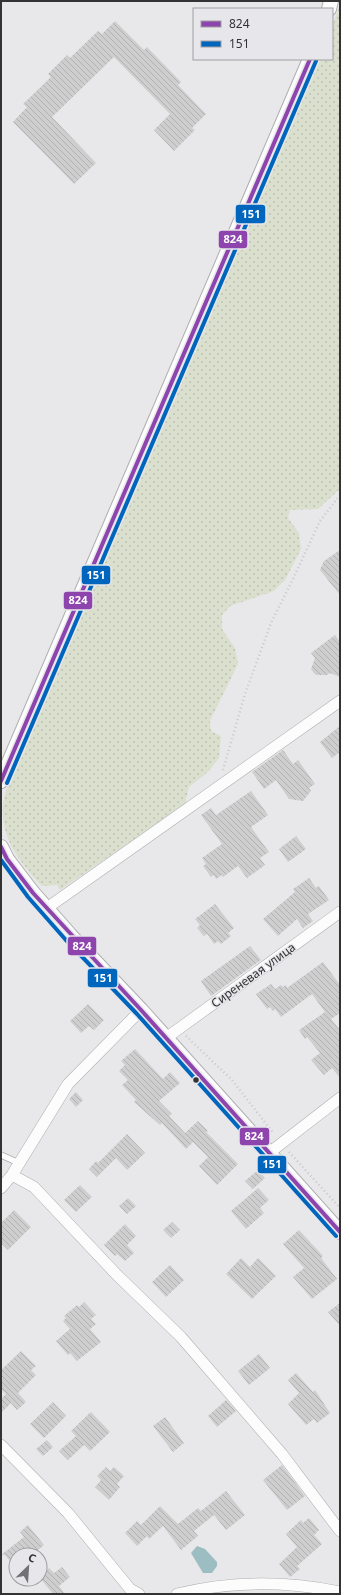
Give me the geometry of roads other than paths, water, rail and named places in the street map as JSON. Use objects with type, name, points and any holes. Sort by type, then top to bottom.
[{"type":"street","points":[[1,781],[310,60]]},
{"type":"street","points":[[47,908],[340,701]]},
{"type":"street","points":[[1,848],[7,859],[70,935],[141,1010],[340,1232]]},
{"type":"street","name":"Сиреневая улица","points":[[166,1038],[340,912]]},
{"type":"street","points":[[1,1188],[12,1175],[68,1084],[141,1010]]},
{"type":"street","points":[[269,1152],[340,1098]]},
{"type":"street","points":[[12,1175],[34,1187],[117,1275],[180,1337],[282,1454],[340,1531]]},
{"type":"street","points":[[1,1445],[68,1513],[130,1590],[139,1594]]},
{"type":"street","points":[[176,1594],[236,1584],[273,1584],[340,1592]]},
{"type":"lane","points":[[1,1155],[19,1163]]},
{"type":"water","points":[[197,1546],[205,1549],[217,1562],[217,1566],[212,1573],[203,1573],[191,1553]]}]
